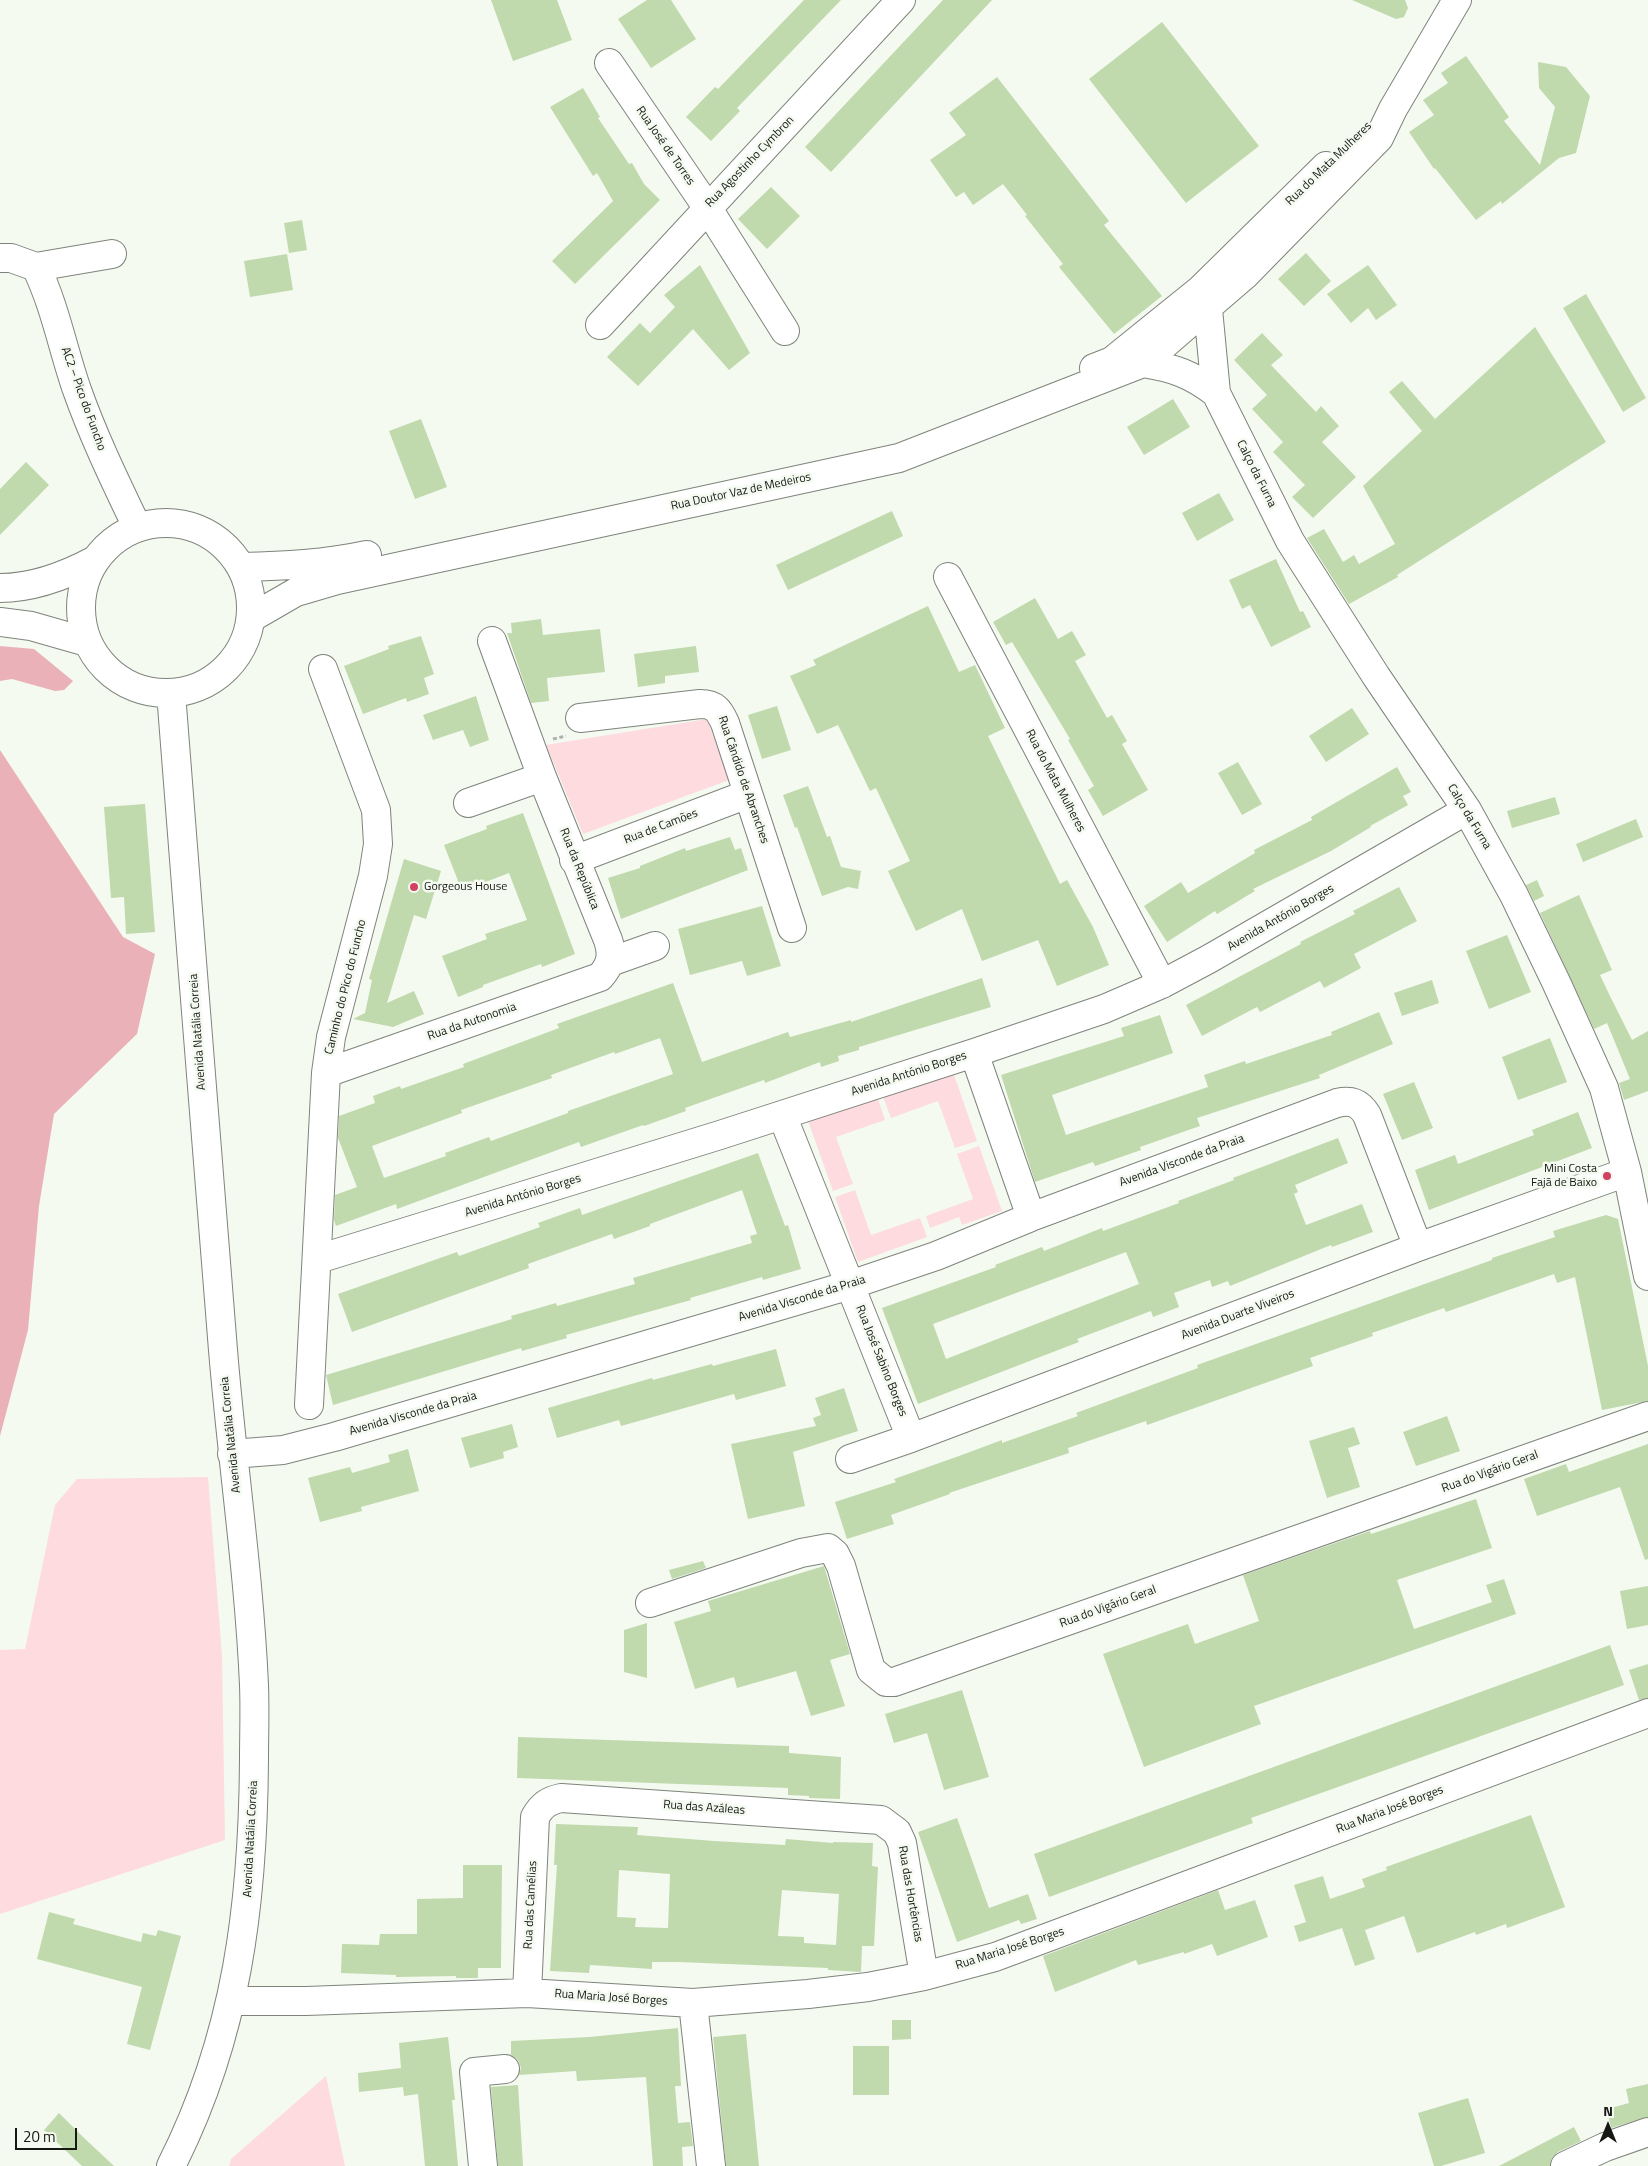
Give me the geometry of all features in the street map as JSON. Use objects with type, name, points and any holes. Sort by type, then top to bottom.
[{"type":"street","name":"Rua Agostinho Cymbron","points":[[600,325],[707,207],[860,47],[901,0]]},
{"type":"street","name":"Rua do Mata Mulheres","points":[[1204,300],[1245,275],[1379,138],[1447,3]]},
{"type":"street","name":"Rua José de Torres","points":[[608,63],[707,207],[785,331]]},
{"type":"street","points":[[0,258],[11,258],[36,267],[112,254]]},
{"type":"street","name":"AC2 – Pico do Funcho","points":[[36,267],[47,289],[81,401],[107,466],[137,528]]},
{"type":"street","name":"Rua Doutor Vaz de Medeiros","points":[[251,618],[296,592],[337,580],[899,458],[1143,364],[1204,300]]},
{"type":"street","name":"Rua Doutor Vaz de Medeiros","points":[[241,567],[293,566],[337,561],[892,446],[1112,361],[1204,300]]},
{"type":"street","name":"Calço da Furna","points":[[1204,300],[1216,393],[1290,541],[1376,676],[1467,810],[1514,895],[1556,982],[1600,1080],[1627,1172],[1648,1276]]},
{"type":"street","name":"Calço da Furna","points":[[1143,364],[1169,367],[1186,373],[1216,393]]},
{"type":"street","points":[[161,523],[185,525],[207,533],[227,548],[241,567],[250,592],[251,618],[246,637],[238,655],[225,670],[203,685],[190,690],[171,693],[150,692],[130,686],[113,675],[98,660],[87,642],[80,614],[83,586],[95,560],[107,546],[137,528],[161,523]]},
{"type":"street","points":[[0,588],[30,587],[75,571],[95,560]]},
{"type":"street","name":"Rua do Mata Mulheres","points":[[948,577],[1162,984]]},
{"type":"street","points":[[0,622],[30,626],[87,642]]},
{"type":"street","name":"Rua da República","points":[[492,641],[574,860],[608,940],[611,950],[610,962]]},
{"type":"street","name":"Caminho do Pico do Funcho","points":[[309,1405],[318,1259],[326,1073],[331,1037],[373,876],[378,844],[376,810],[323,669]]},
{"type":"street","name":"Avenida Natália Correia","points":[[171,693],[232,1454],[254,1686],[254,1785],[249,1895],[241,1951],[231,2001],[205,2089],[189,2131],[171,2166]]},
{"type":"street","name":"Rua Cândido de Abranches","points":[[580,718],[710,704],[718,709],[725,723],[792,928]]},
{"type":"street","points":[[468,803],[542,777]]},
{"type":"street","name":"Rua de Camões","points":[[574,860],[748,794]]},
{"type":"street","name":"Avenida António Borges","points":[[318,1259],[782,1115],[1104,1009],[1162,984],[1209,959],[1467,810]]},
{"type":"street","points":[[610,962],[655,946]]},
{"type":"street","name":"Rua da Autonomia","points":[[326,1073],[600,977],[610,962]]},
{"type":"street","points":[[974,1053],[1031,1217]]},
{"type":"street","name":"Avenida Visconde da Praia","points":[[232,1454],[283,1450],[334,1437],[850,1285],[936,1256],[1031,1217],[1337,1103],[1348,1101],[1357,1103],[1367,1115],[1418,1247]]},
{"type":"street","name":"Rua José Sabino Borges","points":[[782,1115],[911,1438]]},
{"type":"street","name":"Avenida Duarte Viveiros","points":[[850,1459],[911,1438],[1418,1247],[1627,1172]]},
{"type":"street","name":"Rua do Vigário Geral","points":[[650,1603],[801,1553],[828,1548],[835,1554],[841,1566],[871,1670],[886,1682],[894,1682],[1648,1416]]},
{"type":"street","name":"Rua Maria José Borges","points":[[231,2001],[306,2001],[527,1993],[693,2004],[868,1987],[924,1976],[995,1957],[1648,1713]]},
{"type":"street","name":"Rua das Azáleas","points":[[536,1817],[540,1808],[548,1801],[561,1798],[881,1820]]},
{"type":"street","name":"Rua das Camélias","points":[[527,1993],[536,1817]]},
{"type":"street","name":"Rua das Hortências","points":[[881,1820],[897,1832],[902,1843],[924,1976]]},
{"type":"street","points":[[693,2004],[711,2166]]},
{"type":"street","points":[[483,2166],[474,2072],[505,2069]]},
{"type":"street","points":[[1565,2166],[1606,2147],[1648,2132]]},
{"type":"path","points":[[530,745],[571,734],[580,718]]},
{"type":"shaded area","points":[[0,646],[34,649],[73,681],[64,690],[55,691],[12,679],[0,681]]},
{"type":"shaded area","points":[[707,719],[729,780],[583,834],[546,745]]},
{"type":"shaded area","points":[[0,750],[123,937],[155,954],[137,1034],[54,1114],[39,1206],[28,1330],[0,1436]]},
{"type":"shaded area","points":[[952,1069],[977,1141],[955,1148],[938,1101],[891,1118],[882,1094]]},
{"type":"shaded area","points":[[877,1096],[885,1120],[836,1137],[853,1184],[833,1191],[808,1121]]},
{"type":"shaded area","points":[[979,1146],[1002,1211],[962,1225],[959,1217],[930,1228],[926,1216],[973,1199],[957,1154]]},
{"type":"shaded area","points":[[855,1190],[871,1235],[920,1218],[927,1237],[858,1262],[835,1197]]},
{"type":"shaded area","points":[[208,1477],[222,1656],[225,1840],[0,1914],[0,1650],[25,1649],[55,1505],[77,1479]]},
{"type":"shaded area","points":[[326,2076],[345,2166],[229,2166],[231,2159]]},
{"type":"building","points":[[491,0],[557,0],[572,40],[513,61]]},
{"type":"building","points":[[647,0],[671,0],[696,39],[651,68],[618,19]]},
{"type":"building","points":[[804,0],[841,0],[737,108],[740,111],[711,141],[686,117],[715,87],[718,89]]},
{"type":"building","points":[[943,0],[992,0],[831,172],[805,147]]},
{"type":"building","points":[[1352,0],[1405,0],[1408,8],[1404,17],[1396,19]]},
{"type":"building","points":[[1162,22],[1259,146],[1186,203],[1089,79]]},
{"type":"building","points":[[1466,56],[1509,117],[1504,121],[1540,165],[1555,107],[1539,88],[1538,62],[1566,67],[1590,96],[1576,153],[1559,158],[1502,204],[1501,201],[1476,220],[1434,169],[1409,132],[1434,115],[1423,100],[1448,83],[1441,73]]},
{"type":"building","points":[[997,77],[1109,221],[1104,225],[1162,296],[1114,334],[1059,267],[1063,264],[1025,216],[1027,215],[1003,184],[973,205],[964,192],[956,197],[930,160],[966,135],[949,113]]},
{"type":"building","points":[[583,88],[600,117],[598,118],[629,164],[632,163],[644,184],[660,200],[575,284],[552,261],[613,201],[597,173],[593,176],[550,107]]},
{"type":"building","points":[[771,187],[800,216],[767,249],[738,219]]},
{"type":"building","points":[[302,220],[307,250],[289,253],[284,223]]},
{"type":"building","points":[[1306,253],[1331,281],[1304,306],[1278,279]]},
{"type":"building","points":[[287,254],[293,290],[250,297],[244,261]]},
{"type":"building","points":[[700,265],[750,353],[729,370],[693,329],[638,386],[607,357],[640,323],[650,333],[675,307],[664,295]]},
{"type":"building","points":[[1368,265],[1397,305],[1376,320],[1368,308],[1351,323],[1327,294]]},
{"type":"building","points":[[1586,294],[1646,398],[1623,412],[1563,308]]},
{"type":"building","points":[[1535,327],[1606,442],[1397,575],[1398,577],[1349,604],[1307,538],[1324,529],[1343,562],[1354,555],[1359,564],[1395,544],[1363,486],[1422,431],[1389,392],[1402,381],[1435,419]]},
{"type":"building","points":[[1262,333],[1283,355],[1271,365],[1316,412],[1321,406],[1339,426],[1322,442],[1356,477],[1313,518],[1292,497],[1305,485],[1273,452],[1283,442],[1252,409],[1267,395],[1234,360]]},
{"type":"building","points":[[1173,399],[1190,427],[1144,455],[1127,427]]},
{"type":"building","points":[[421,419],[447,487],[415,499],[389,431]]},
{"type":"building","points":[[26,462],[49,485],[0,535],[0,489]]},
{"type":"building","points":[[1219,493],[1234,520],[1197,541],[1182,513]]},
{"type":"building","points":[[892,511],[903,536],[788,590],[776,565]]},
{"type":"building","points":[[1276,559],[1300,612],[1303,611],[1311,627],[1271,647],[1250,605],[1242,609],[1229,580]]},
{"type":"building","points":[[1035,598],[1058,639],[1072,631],[1086,655],[1075,661],[1107,718],[1112,715],[1127,741],[1122,744],[1148,790],[1103,816],[1088,790],[1094,786],[1068,740],[1070,739],[1012,642],[1006,645],[993,622]]},
{"type":"building","points":[[928,606],[959,672],[975,665],[1005,728],[988,736],[1060,884],[1067,880],[1093,927],[1109,965],[1057,986],[1038,940],[982,961],[962,909],[916,931],[888,871],[910,861],[876,788],[870,791],[838,725],[817,734],[790,676],[816,665],[813,660]]},
{"type":"building","points":[[541,619],[543,635],[600,629],[605,672],[547,678],[549,701],[531,703],[507,633],[512,633],[511,623]]},
{"type":"building","points":[[421,636],[434,674],[424,678],[429,694],[407,702],[406,698],[363,714],[344,666],[389,649],[388,646]]},
{"type":"building","points":[[696,646],[699,672],[665,676],[665,683],[638,687],[634,654]]},
{"type":"building","points":[[476,696],[489,740],[470,747],[463,730],[433,740],[423,715]]},
{"type":"building","points":[[777,706],[791,750],[762,759],[748,715]]},
{"type":"building","points":[[1352,708],[1369,734],[1326,762],[1309,736]]},
{"type":"building","points":[[1238,762],[1262,804],[1242,815],[1218,773]]},
{"type":"building","points":[[1397,767],[1411,792],[1403,796],[1408,805],[1331,851],[1253,889],[1255,891],[1217,914],[1215,911],[1167,942],[1144,906],[1181,882],[1188,893],[1255,853],[1254,850],[1312,820],[1311,817]]},
{"type":"building","points":[[808,786],[827,837],[830,836],[841,867],[861,871],[858,889],[848,887],[822,896],[797,827],[795,828],[783,795]]},
{"type":"building","points":[[1555,797],[1560,814],[1512,828],[1507,811]]},
{"type":"building","points":[[145,804],[155,932],[126,934],[124,897],[111,898],[104,807]]},
{"type":"building","points":[[523,813],[575,954],[542,967],[541,964],[483,985],[483,987],[458,997],[442,956],[487,939],[485,934],[527,920],[509,873],[462,891],[444,845],[487,829],[486,826]]},
{"type":"building","points":[[1636,819],[1643,837],[1583,862],[1576,844]]},
{"type":"building","points":[[730,837],[735,850],[741,848],[748,870],[621,919],[608,878],[640,868],[640,866],[685,848],[686,851]]},
{"type":"building","points":[[404,859],[441,871],[426,919],[414,915],[387,1003],[414,991],[424,1014],[393,1027],[353,1019],[365,1013],[372,980],[369,979]]},
{"type":"building","points":[[1537,880],[1544,896],[1534,901],[1526,885]]},
{"type":"building","points":[[1399,887],[1417,921],[1354,954],[1361,968],[1324,988],[1320,981],[1260,1012],[1257,1007],[1202,1036],[1186,1005],[1301,944],[1300,942],[1355,914],[1353,911]]},
{"type":"building","points":[[1579,895],[1612,970],[1600,975],[1632,1040],[1648,1031],[1648,1091],[1624,1100],[1619,1083],[1630,1079],[1607,1023],[1594,1029],[1540,913]]},
{"type":"building","points":[[762,906],[781,966],[747,976],[742,961],[690,975],[678,929]]},
{"type":"building","points":[[1507,935],[1531,992],[1489,1009],[1466,951]]},
{"type":"building","points":[[982,978],[991,1007],[859,1047],[859,1050],[838,1056],[839,1061],[821,1067],[820,1062],[765,1083],[764,1080],[685,1108],[686,1111],[644,1126],[581,1147],[579,1142],[397,1209],[396,1204],[336,1226],[334,1220],[335,1195],[357,1187],[338,1138],[339,1116],[375,1103],[373,1096],[400,1086],[401,1089],[464,1067],[463,1064],[559,1028],[557,1024],[673,983],[702,1062],[788,1032],[790,1037],[851,1020],[851,1022]],"holes":[[[660,1038],[673,1074],[568,1111],[568,1113],[491,1141],[489,1137],[445,1153],[446,1156],[384,1178],[372,1146],[462,1113],[461,1110],[552,1078],[551,1075],[614,1052],[615,1054]]]},
{"type":"building","points":[[1432,980],[1439,1003],[1402,1016],[1394,993]]},
{"type":"building","points":[[1379,1012],[1393,1044],[1319,1075],[1320,1078],[1197,1118],[1200,1126],[1140,1147],[1141,1150],[1095,1166],[1093,1162],[1035,1182],[1001,1075],[1124,1036],[1121,1028],[1160,1015],[1173,1053],[1052,1095],[1066,1135],[1208,1087],[1204,1075],[1245,1061],[1246,1064],[1332,1035],[1331,1032]]},
{"type":"building","points":[[1550,1038],[1567,1082],[1518,1100],[1502,1057]]},
{"type":"building","points":[[1414,1082],[1433,1128],[1402,1140],[1383,1094]]},
{"type":"building","points":[[1578,1112],[1592,1148],[1429,1210],[1415,1170],[1455,1155],[1458,1164],[1534,1135],[1532,1130]]},
{"type":"building","points":[[1338,1138],[1348,1163],[1295,1185],[1298,1192],[1294,1194],[1306,1225],[1362,1204],[1373,1232],[1332,1247],[1331,1245],[1230,1286],[1228,1281],[1212,1287],[1210,1280],[1174,1293],[1179,1307],[1153,1317],[1151,1311],[1077,1339],[1079,1342],[918,1404],[882,1308],[996,1267],[995,1265],[1042,1247],[1044,1251],[1102,1228],[1103,1231],[1179,1203],[1178,1201],[1234,1180],[1233,1178]],"holes":[[[1126,1252],[1139,1284],[946,1359],[933,1324]]]},
{"type":"building","points":[[758,1153],[785,1226],[788,1225],[801,1269],[763,1280],[762,1277],[690,1298],[691,1300],[566,1335],[567,1338],[522,1351],[521,1348],[333,1405],[326,1375],[512,1319],[511,1316],[556,1303],[557,1306],[635,1284],[633,1278],[752,1243],[750,1236],[757,1234],[742,1190],[614,1239],[612,1234],[528,1264],[529,1268],[352,1332],[338,1294],[457,1252],[459,1256],[540,1227],[538,1223],[580,1208],[582,1215]]},
{"type":"building","points":[[1606,1215],[1618,1219],[1648,1366],[1648,1401],[1602,1410],[1575,1277],[1557,1283],[1554,1274],[1446,1312],[1444,1308],[1372,1333],[1373,1336],[1310,1358],[1313,1366],[1147,1425],[1146,1421],[1068,1448],[1069,1453],[949,1493],[891,1515],[894,1524],[847,1539],[835,1502],[896,1482],[894,1479],[1002,1440],[1002,1443],[1078,1416],[1076,1413],[1198,1368],[1197,1365],[1555,1237],[1553,1231]]},
{"type":"building","points":[[776,1349],[786,1386],[736,1400],[734,1394],[621,1426],[619,1420],[557,1438],[548,1408],[652,1378],[653,1380],[712,1364],[713,1366]]},
{"type":"building","points":[[844,1388],[858,1431],[793,1452],[805,1506],[748,1519],[731,1444],[816,1426],[813,1418],[821,1415],[815,1398]]},
{"type":"building","points":[[1447,1416],[1460,1451],[1416,1466],[1403,1432]]},
{"type":"building","points":[[512,1424],[518,1447],[503,1452],[504,1458],[470,1468],[461,1438]]},
{"type":"building","points":[[1354,1427],[1360,1444],[1348,1448],[1360,1487],[1327,1498],[1309,1441]]},
{"type":"building","points":[[1648,1444],[1648,1559],[1645,1560],[1620,1487],[1537,1516],[1524,1479],[1566,1464],[1569,1472]]},
{"type":"building","points":[[408,1449],[419,1491],[361,1507],[362,1511],[320,1522],[308,1478],[350,1467],[352,1473],[390,1462],[388,1455]]},
{"type":"building","points":[[1476,1499],[1492,1548],[1397,1580],[1414,1629],[1492,1602],[1486,1585],[1504,1579],[1516,1614],[1254,1706],[1261,1724],[1144,1767],[1103,1654],[1188,1624],[1195,1644],[1259,1621],[1243,1575],[1370,1531],[1371,1534]]},
{"type":"building","points":[[703,1561],[706,1568],[672,1579],[669,1570]]},
{"type":"building","points":[[824,1566],[850,1654],[830,1660],[845,1706],[811,1716],[796,1671],[737,1688],[734,1677],[695,1689],[674,1622],[711,1611],[708,1601]]},
{"type":"building","points":[[1648,1586],[1648,1625],[1627,1629],[1620,1591]]},
{"type":"building","points":[[647,1623],[647,1678],[624,1672],[624,1630]]},
{"type":"building","points":[[1610,1645],[1624,1685],[1251,1818],[1253,1823],[1049,1897],[1034,1854]]},
{"type":"building","points":[[1648,1664],[1648,1698],[1639,1700],[1629,1670]]},
{"type":"building","points":[[962,1690],[989,1777],[944,1790],[927,1733],[894,1743],[885,1714]]},
{"type":"building","points":[[518,1737],[789,1746],[789,1753],[841,1757],[840,1799],[788,1795],[788,1788],[517,1778]]},
{"type":"building","points":[[1531,1815],[1565,1907],[1507,1928],[1506,1924],[1476,1935],[1475,1932],[1417,1953],[1404,1916],[1365,1930],[1375,1959],[1355,1966],[1342,1928],[1299,1942],[1294,1926],[1306,1922],[1294,1885],[1323,1876],[1330,1899],[1365,1887],[1362,1879],[1387,1870],[1386,1867]]},
{"type":"building","points":[[957,1818],[989,1908],[1028,1894],[1037,1919],[1021,1924],[1019,1920],[957,1942],[918,1832]]},
{"type":"building","points":[[556,1824],[638,1827],[637,1835],[714,1841],[785,1845],[786,1839],[833,1843],[873,1843],[872,1866],[878,1867],[874,1946],[862,1946],[861,1972],[828,1970],[828,1968],[678,1962],[652,1962],[652,1969],[590,1965],[589,1973],[550,1971],[557,1865],[554,1865]],"holes":[[[619,1870],[670,1874],[668,1928],[635,1927],[636,1918],[617,1917]],[[782,1890],[839,1894],[836,1945],[804,1943],[804,1937],[778,1936]]]},
{"type":"building","points":[[463,1865],[502,1865],[501,1968],[478,1968],[478,1978],[456,1978],[456,1976],[396,1977],[396,1975],[341,1973],[342,1944],[379,1945],[380,1934],[417,1934],[417,1899],[463,1898]]},
{"type":"building","points":[[1218,1890],[1225,1910],[1255,1900],[1268,1937],[1217,1956],[1212,1944],[1184,1954],[1184,1952],[1138,1965],[1136,1960],[1055,1992],[1043,1956]]},
{"type":"building","points":[[49,1912],[75,1919],[73,1924],[141,1942],[143,1933],[156,1936],[158,1930],[181,1936],[150,2050],[127,2044],[142,1987],[37,1959]]},
{"type":"building","points":[[892,2020],[911,2020],[911,2039],[892,2040]]},
{"type":"building","points":[[678,2028],[681,2086],[675,2086],[678,2123],[690,2122],[693,2146],[682,2147],[683,2166],[653,2166],[646,2077],[577,2081],[576,2071],[519,2075],[521,2068],[518,2060],[511,2055],[511,2041],[590,2037]]},
{"type":"building","points":[[746,2034],[759,2166],[726,2166],[713,2037]]},
{"type":"building","points":[[448,2037],[455,2100],[452,2100],[458,2166],[425,2166],[418,2094],[404,2096],[403,2087],[359,2092],[358,2073],[401,2068],[399,2043]]},
{"type":"building","points":[[853,2046],[889,2046],[889,2095],[853,2095]]},
{"type":"building","points":[[1648,2084],[1648,2117],[1611,2128],[1607,2109],[1629,2103],[1626,2089]]},
{"type":"building","points":[[518,2085],[523,2166],[498,2166],[491,2087]]},
{"type":"building","points":[[1468,2098],[1485,2153],[1441,2166],[1434,2166],[1418,2113]]},
{"type":"building","points":[[59,2113],[114,2166],[82,2166],[44,2130]]},
{"type":"building","points":[[1574,2127],[1581,2141],[1558,2152],[1552,2158],[1550,2166],[1499,2166]]},
{"type":"place","name":"Gorgeous House","points":[[414,887]]},
{"type":"place","name":"Mini Costa Fajã de Baixo","points":[[1607,1176]]}]
